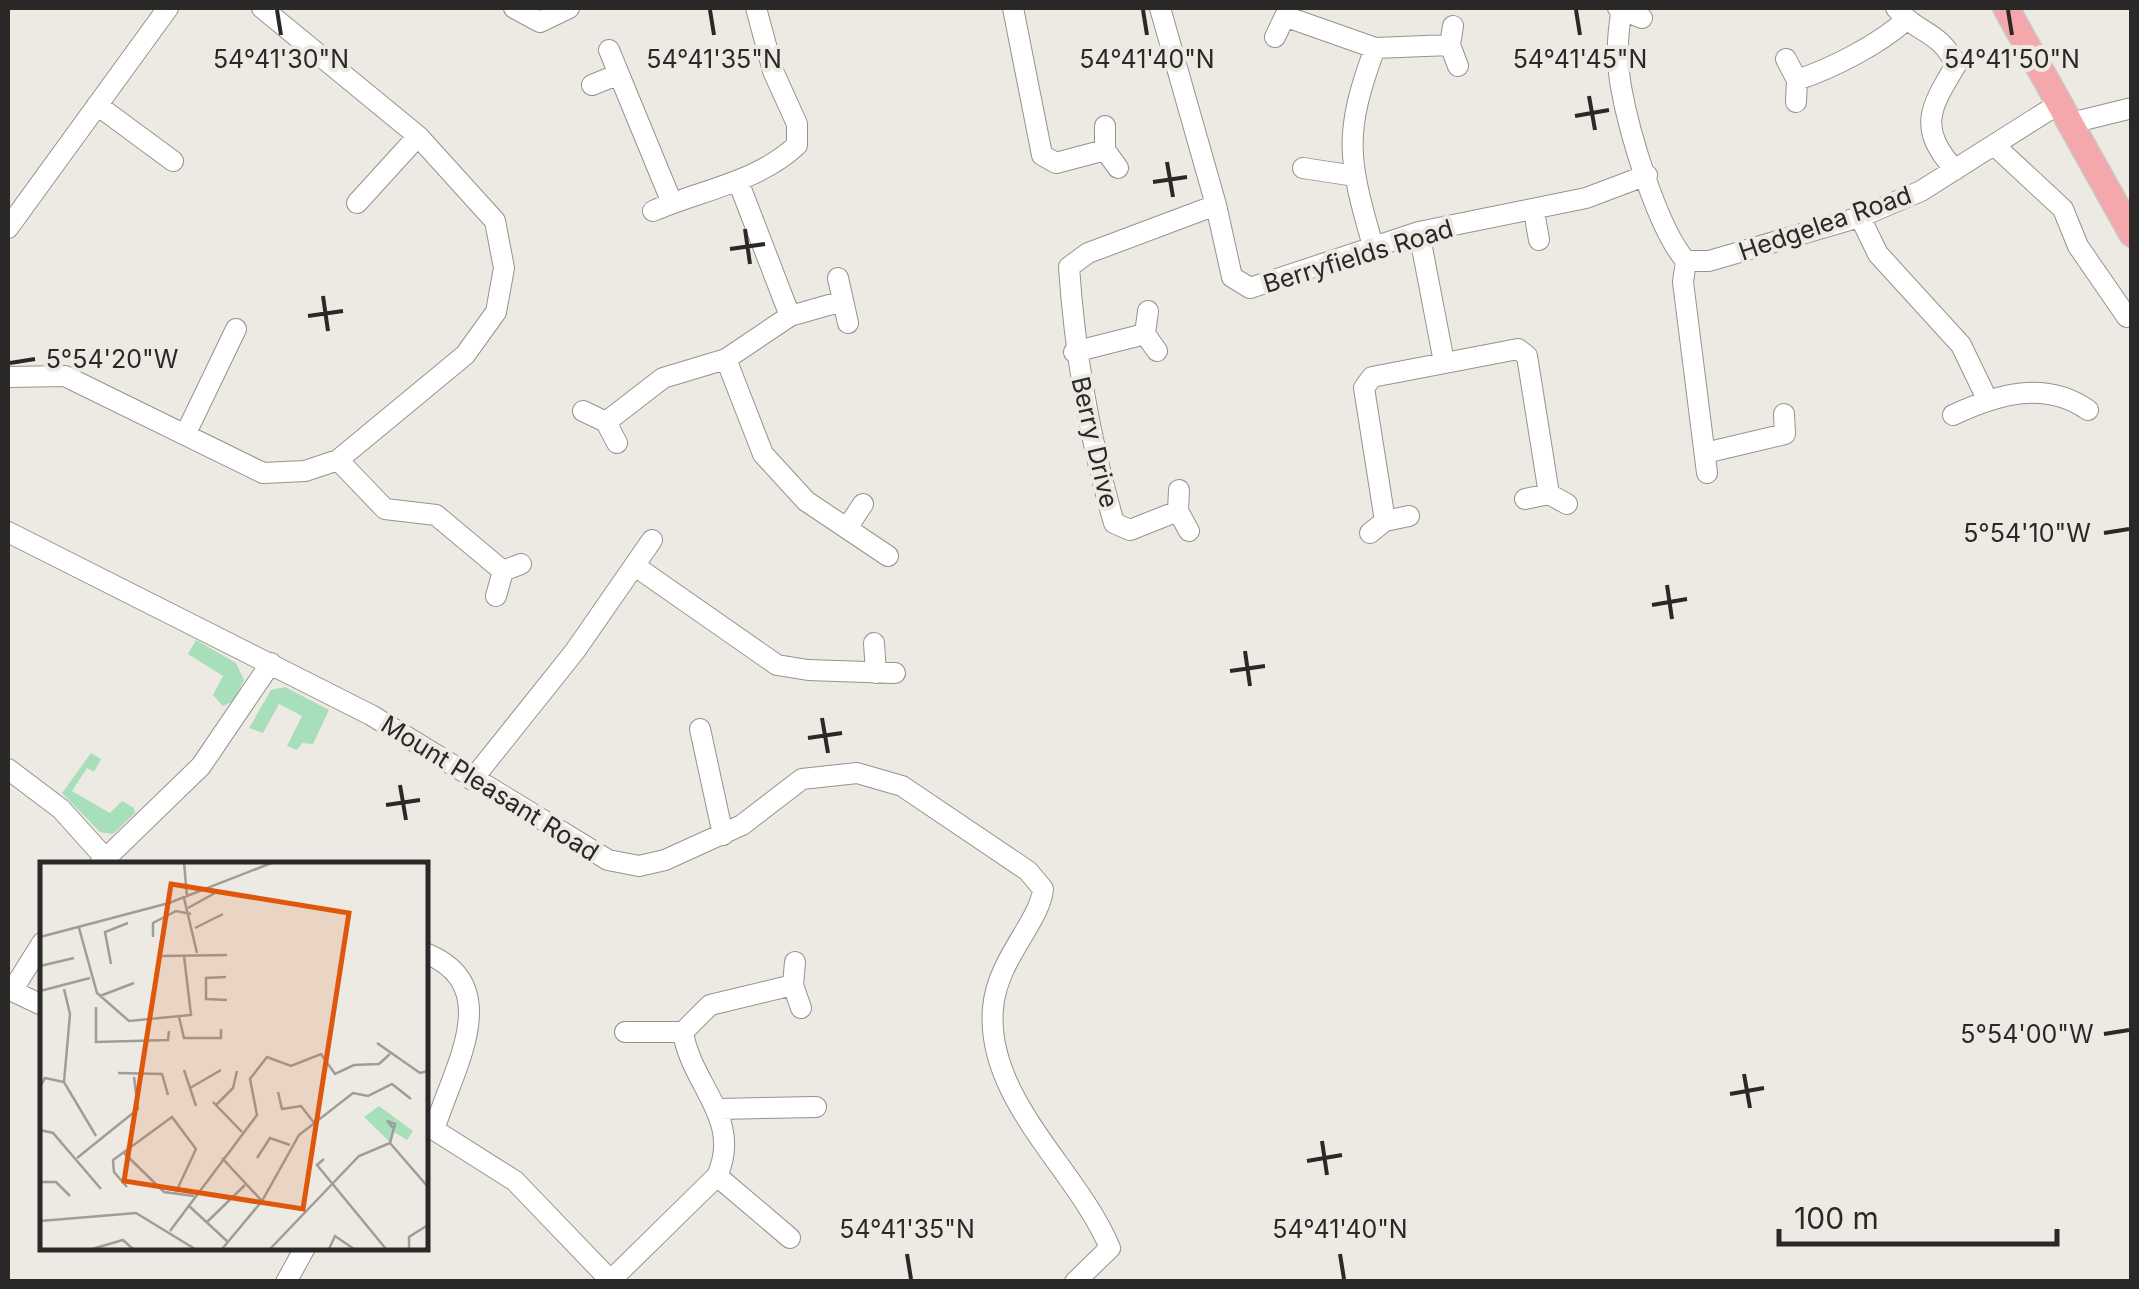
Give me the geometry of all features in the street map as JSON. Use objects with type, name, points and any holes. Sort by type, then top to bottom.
[{"type":"main road","points":[[2006,8],[2132,234]]},
{"type":"street","points":[[8,228],[168,8]]},
{"type":"street","points":[[8,377],[65,376],[263,473],[305,471],[338,460],[465,355],[496,312],[504,268],[496,222],[418,136],[262,8]]},
{"type":"street","points":[[514,8],[540,22],[569,8]]},
{"type":"street","points":[[610,50],[662,207],[738,181],[780,161],[796,146],[797,124],[772,71],[756,8]]},
{"type":"street","points":[[1013,8],[1042,155],[1056,163],[1105,150]]},
{"type":"street","points":[[1160,8],[1216,205]]},
{"type":"street","points":[[1642,18],[1620,8],[1616,39],[1621,88],[1647,175],[1675,249],[1686,261],[1683,282],[1706,463],[1786,434],[1784,414]]},
{"type":"street","points":[[1276,37],[1288,12],[1375,48],[1452,36],[1458,66]]},
{"type":"street","points":[[1797,80],[1827,70],[1860,48],[1884,40],[1901,14],[1934,33],[1956,65],[1931,107],[1929,126],[1941,155],[1955,170]]},
{"type":"street","points":[[1373,246],[1355,176],[1350,133],[1356,98],[1375,48]]},
{"type":"street","points":[[1786,59],[1797,80],[1796,102]]},
{"type":"street","points":[[592,85],[619,74]]},
{"type":"street","points":[[97,105],[173,161]]},
{"type":"street","name":"Hedgelea Road","points":[[1686,261],[1709,262],[1860,216],[1955,170],[1994,145],[2065,113],[2132,108]]},
{"type":"street","points":[[1105,126],[1105,150],[1118,168]]},
{"type":"street","points":[[357,203],[418,136]]},
{"type":"street","points":[[1994,145],[2063,209],[2078,246],[2127,317]]},
{"type":"street","points":[[1303,168],[1355,176]]},
{"type":"street","name":"Berryfields Road","points":[[1216,205],[1232,276],[1240,285],[1250,288],[1419,232],[1534,211],[1586,198],[1647,175]]},
{"type":"street","points":[[738,181],[790,316]]},
{"type":"street","name":"Berry Drive","points":[[1188,531],[1179,501],[1130,530],[1114,523],[1088,432],[1074,352],[1069,266],[1088,253],[1216,205]]},
{"type":"street","points":[[1534,211],[1540,240]]},
{"type":"street","points":[[1860,216],[1878,254],[1961,345],[1988,399]]},
{"type":"street","points":[[1419,232],[1444,362]]},
{"type":"street","points":[[838,278],[848,323]]},
{"type":"street","points":[[606,422],[663,378],[726,359],[790,316],[843,301]]},
{"type":"street","name":"Berry Drive","points":[[1074,352],[1151,342],[1148,312]]},
{"type":"street","points":[[186,433],[236,330]]},
{"type":"street","points":[[1409,516],[1378,527],[1364,388],[1372,377],[1518,348],[1527,356],[1558,499],[1525,499]]},
{"type":"street","points":[[726,359],[763,454],[806,501],[888,556]]},
{"type":"street","points":[[1953,416],[1988,399],[2053,391],[2088,410]]},
{"type":"street","points":[[584,411],[606,422],[617,443]]},
{"type":"street","points":[[338,460],[385,509],[436,516],[512,567],[496,596]]},
{"type":"street","points":[[847,528],[863,504]]},
{"type":"street","name":"Mount Pleasant Road","points":[[8,532],[371,715],[608,860],[639,866],[723,836],[802,779],[857,773],[902,786],[1028,872],[1043,889],[1042,902],[1002,968],[993,1008],[994,1045],[1006,1081],[1110,1248],[1074,1282]]},
{"type":"street","points":[[472,780],[575,650],[652,540]]},
{"type":"street","points":[[635,566],[777,665],[885,673],[874,643]]},
{"type":"street","points":[[8,768],[61,809],[103,861],[200,766],[271,664]]},
{"type":"street","points":[[700,729],[723,836]]},
{"type":"street","points":[[40,945],[10,990],[40,1004]]},
{"type":"street","points":[[428,955],[463,978],[473,1010],[430,1125],[514,1182],[611,1281],[717,1176],[726,1137],[718,1108],[685,1048],[683,1032]]},
{"type":"street","points":[[794,962],[793,984],[801,1008]]},
{"type":"street","points":[[625,1032],[683,1032],[710,1005],[793,984]]},
{"type":"street","points":[[718,1108],[816,1106]]},
{"type":"street","points":[[717,1176],[790,1238]]},
{"type":"street","points":[[286,1282],[304,1249]]},
{"type":"green space","points":[[196,640],[236,663],[244,680],[234,701],[223,706],[213,695],[223,676],[188,654]]},
{"type":"green space","points":[[285,687],[329,710],[313,744],[302,743],[297,750],[287,746],[302,716],[279,704],[263,733],[249,728],[271,690]]},
{"type":"green space","points":[[91,753],[101,759],[94,772],[87,768],[72,791],[110,813],[122,801],[134,808],[135,813],[113,834],[100,832],[62,793]]}]
